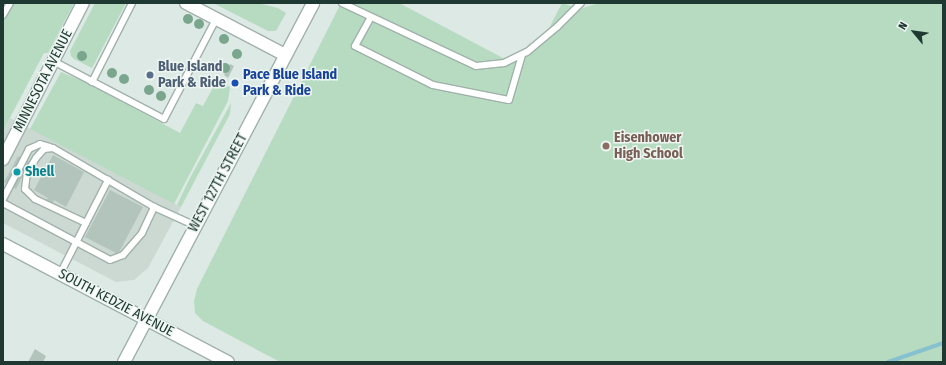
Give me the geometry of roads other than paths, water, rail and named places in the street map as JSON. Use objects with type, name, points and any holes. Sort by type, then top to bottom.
[{"type":"main road","name":"MINNESOTA AVENUE","points":[[3,159],[83,3]]},
{"type":"main road","points":[[186,3],[286,54]]},
{"type":"main road","name":"WEST 127TH STREET","points":[[124,362],[312,3]]},
{"type":"main road","name":"SOUTH KEDZIE AVENUE","points":[[3,244],[147,318],[224,361]]},
{"type":"lane","points":[[3,15],[10,3]]},
{"type":"lane","points":[[92,82],[132,3]]},
{"type":"lane","points":[[342,3],[476,66],[504,63],[522,55],[557,27],[580,3]]},
{"type":"lane","points":[[371,17],[355,46],[433,85],[509,100],[522,55]]},
{"type":"lane","points":[[53,61],[164,119],[216,19]]},
{"type":"lane","points":[[3,199],[29,149],[40,144],[53,148],[154,207],[196,226]]},
{"type":"lane","points":[[53,148],[44,149],[36,158],[27,173],[25,189],[35,199],[86,223]]},
{"type":"lane","points":[[60,274],[108,180]]},
{"type":"lane","points":[[3,203],[110,260],[123,255],[142,232],[154,207]]},
{"type":"waterway","points":[[888,362],[943,343]]},
{"type":"place","name":"Blue Island Park & Ride","points":[[150,75]]},
{"type":"place","name":"Pace Blue Island Park & Ride","points":[[235,83]]},
{"type":"place","name":"Eisenhower High School","points":[[606,146]]},
{"type":"place","name":"Shell","points":[[17,172]]}]
